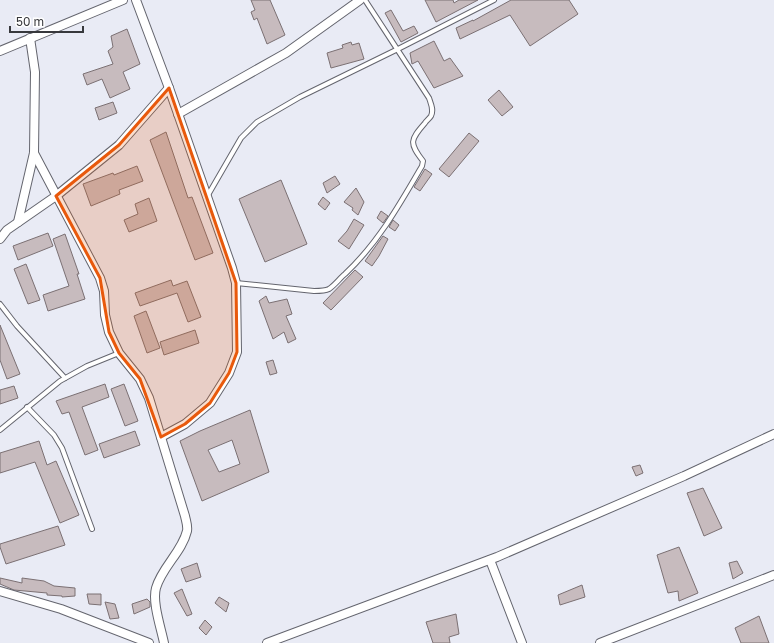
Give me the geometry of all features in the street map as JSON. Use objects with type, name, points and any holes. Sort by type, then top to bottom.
[{"type":"street","points":[[0,51],[123,0]]},
{"type":"street","points":[[136,0],[169,88],[236,283],[237,352],[229,373],[210,403],[185,424],[161,437]]},
{"type":"street","points":[[178,114],[286,53],[360,0]]},
{"type":"street","points":[[18,222],[34,153],[35,72],[30,38]]},
{"type":"street","points":[[0,239],[7,230],[56,196],[119,145],[169,88]]},
{"type":"street","points":[[34,153],[100,278],[104,291],[105,315],[109,332],[119,353],[140,379],[149,398],[185,516],[187,530],[184,541],[159,580],[155,590],[155,600],[164,643]]},
{"type":"street","points":[[267,643],[490,560],[684,476],[774,434]]},
{"type":"street","points":[[490,560],[522,643]]},
{"type":"street","points":[[600,643],[774,575]]},
{"type":"street","points":[[0,591],[61,609],[149,643]]},
{"type":"lane","points":[[236,283],[314,291],[329,289],[357,263],[374,242],[395,212],[422,166],[423,161],[414,150],[413,143],[414,135],[431,116],[432,108],[429,98],[365,0]]},
{"type":"lane","points":[[207,197],[241,138],[258,122],[300,97],[494,0]]},
{"type":"lane","points":[[0,304],[65,378]]},
{"type":"lane","points":[[0,430],[65,378],[87,366],[119,353]]},
{"type":"lane","points":[[27,407],[54,435],[62,448],[92,529]]},
{"type":"highlighted area","points":[[169,88],[236,283],[237,352],[229,373],[210,403],[185,424],[161,437],[140,379],[119,353],[109,332],[100,278],[56,196],[119,145]]},
{"type":"building","points":[[251,0],[270,0],[285,35],[267,44],[257,18],[254,20],[251,12],[255,10]]},
{"type":"building","points":[[425,0],[453,0],[454,3],[459,0],[478,0],[436,22]]},
{"type":"building","points":[[511,0],[569,0],[578,14],[530,46],[510,15],[460,39],[456,28],[473,21]]},
{"type":"building","points":[[391,10],[403,31],[414,26],[418,33],[401,42],[385,13]]},
{"type":"building","points":[[127,29],[140,64],[123,72],[130,89],[110,98],[102,79],[87,85],[83,74],[113,64],[108,51],[113,47],[111,36]]},
{"type":"building","points":[[434,41],[444,61],[450,58],[463,76],[434,88],[418,61],[412,64],[410,53]]},
{"type":"building","points":[[351,42],[352,45],[359,43],[364,59],[331,68],[327,53],[343,48],[342,45]]},
{"type":"building","points":[[499,90],[513,107],[502,116],[488,100]]},
{"type":"building","points":[[113,102],[117,113],[99,120],[95,108]]},
{"type":"building","points":[[166,132],[188,198],[192,197],[213,253],[195,260],[150,140]]},
{"type":"building","points":[[469,133],[479,141],[449,177],[439,169]]},
{"type":"building","points":[[137,166],[143,181],[119,190],[120,194],[91,206],[83,184],[113,173],[114,175]]},
{"type":"building","points":[[425,169],[432,174],[420,191],[414,187]]},
{"type":"building","points":[[335,176],[340,184],[327,193],[323,183]]},
{"type":"building","points":[[281,180],[307,244],[265,262],[239,199]]},
{"type":"building","points":[[356,188],[364,202],[358,215],[352,210],[353,208],[344,202]]},
{"type":"building","points":[[323,197],[330,203],[325,210],[318,204]]},
{"type":"building","points":[[149,198],[157,221],[129,232],[124,220],[138,214],[135,204]]},
{"type":"building","points":[[381,211],[388,216],[383,223],[377,218]]},
{"type":"building","points":[[354,219],[364,225],[349,249],[338,241],[347,231]]},
{"type":"building","points":[[393,220],[399,225],[395,231],[389,227]]},
{"type":"building","points":[[48,233],[53,246],[18,260],[13,246]]},
{"type":"building","points":[[65,234],[79,274],[77,274],[85,299],[48,311],[43,295],[69,286],[53,239]]},
{"type":"building","points":[[383,236],[388,239],[372,266],[365,261]]},
{"type":"building","points":[[26,264],[40,300],[28,304],[14,269]]},
{"type":"building","points":[[355,270],[363,277],[331,310],[323,303]]},
{"type":"building","points":[[171,280],[173,286],[187,281],[201,317],[188,322],[177,293],[140,306],[135,293]]},
{"type":"building","points":[[266,296],[269,303],[287,299],[292,314],[286,316],[296,339],[288,343],[284,332],[273,339],[259,301]]},
{"type":"building","points":[[146,311],[160,348],[147,353],[134,316]]},
{"type":"building","points":[[0,325],[20,374],[7,379],[0,360]]},
{"type":"building","points":[[195,330],[199,343],[164,355],[160,342]]},
{"type":"building","points":[[273,360],[277,373],[270,375],[266,362]]},
{"type":"building","points":[[105,384],[109,397],[82,407],[98,450],[85,455],[69,412],[62,414],[56,401]]},
{"type":"building","points":[[124,384],[138,421],[125,426],[111,389]]},
{"type":"building","points":[[14,386],[18,398],[0,404],[0,390]]},
{"type":"building","points":[[250,410],[269,472],[202,501],[180,441]],"holes":[[[232,440],[240,464],[219,472],[208,450]]]},
{"type":"building","points":[[135,431],[140,445],[104,458],[99,444]]},
{"type":"building","points":[[39,441],[47,465],[56,461],[79,515],[60,523],[35,462],[0,473],[0,453]]},
{"type":"building","points":[[640,465],[643,473],[636,476],[632,467]]},
{"type":"building","points":[[703,488],[722,528],[704,536],[687,493]]},
{"type":"building","points":[[58,526],[65,545],[6,564],[0,544]]},
{"type":"building","points":[[679,547],[698,593],[679,601],[678,591],[668,593],[657,555]]},
{"type":"building","points":[[737,561],[743,573],[733,579],[729,563]]},
{"type":"building","points":[[197,563],[201,577],[186,582],[181,569]]},
{"type":"building","points":[[0,578],[22,583],[22,578],[44,581],[54,586],[75,588],[75,596],[62,597],[47,595],[47,593],[14,590],[0,584]]},
{"type":"building","points":[[582,585],[585,597],[560,605],[558,595]]},
{"type":"building","points":[[182,589],[192,614],[187,616],[174,593]]},
{"type":"building","points":[[87,594],[101,594],[101,605],[89,604]]},
{"type":"building","points":[[219,597],[229,603],[226,612],[215,603]]},
{"type":"building","points":[[147,599],[150,602],[150,607],[134,614],[132,604]]},
{"type":"building","points":[[105,602],[115,604],[119,618],[110,619]]},
{"type":"building","points":[[456,614],[459,634],[449,637],[450,643],[433,643],[426,622]]},
{"type":"building","points":[[759,616],[769,643],[741,643],[735,628]]},
{"type":"building","points":[[205,620],[212,627],[206,635],[199,628]]}]
